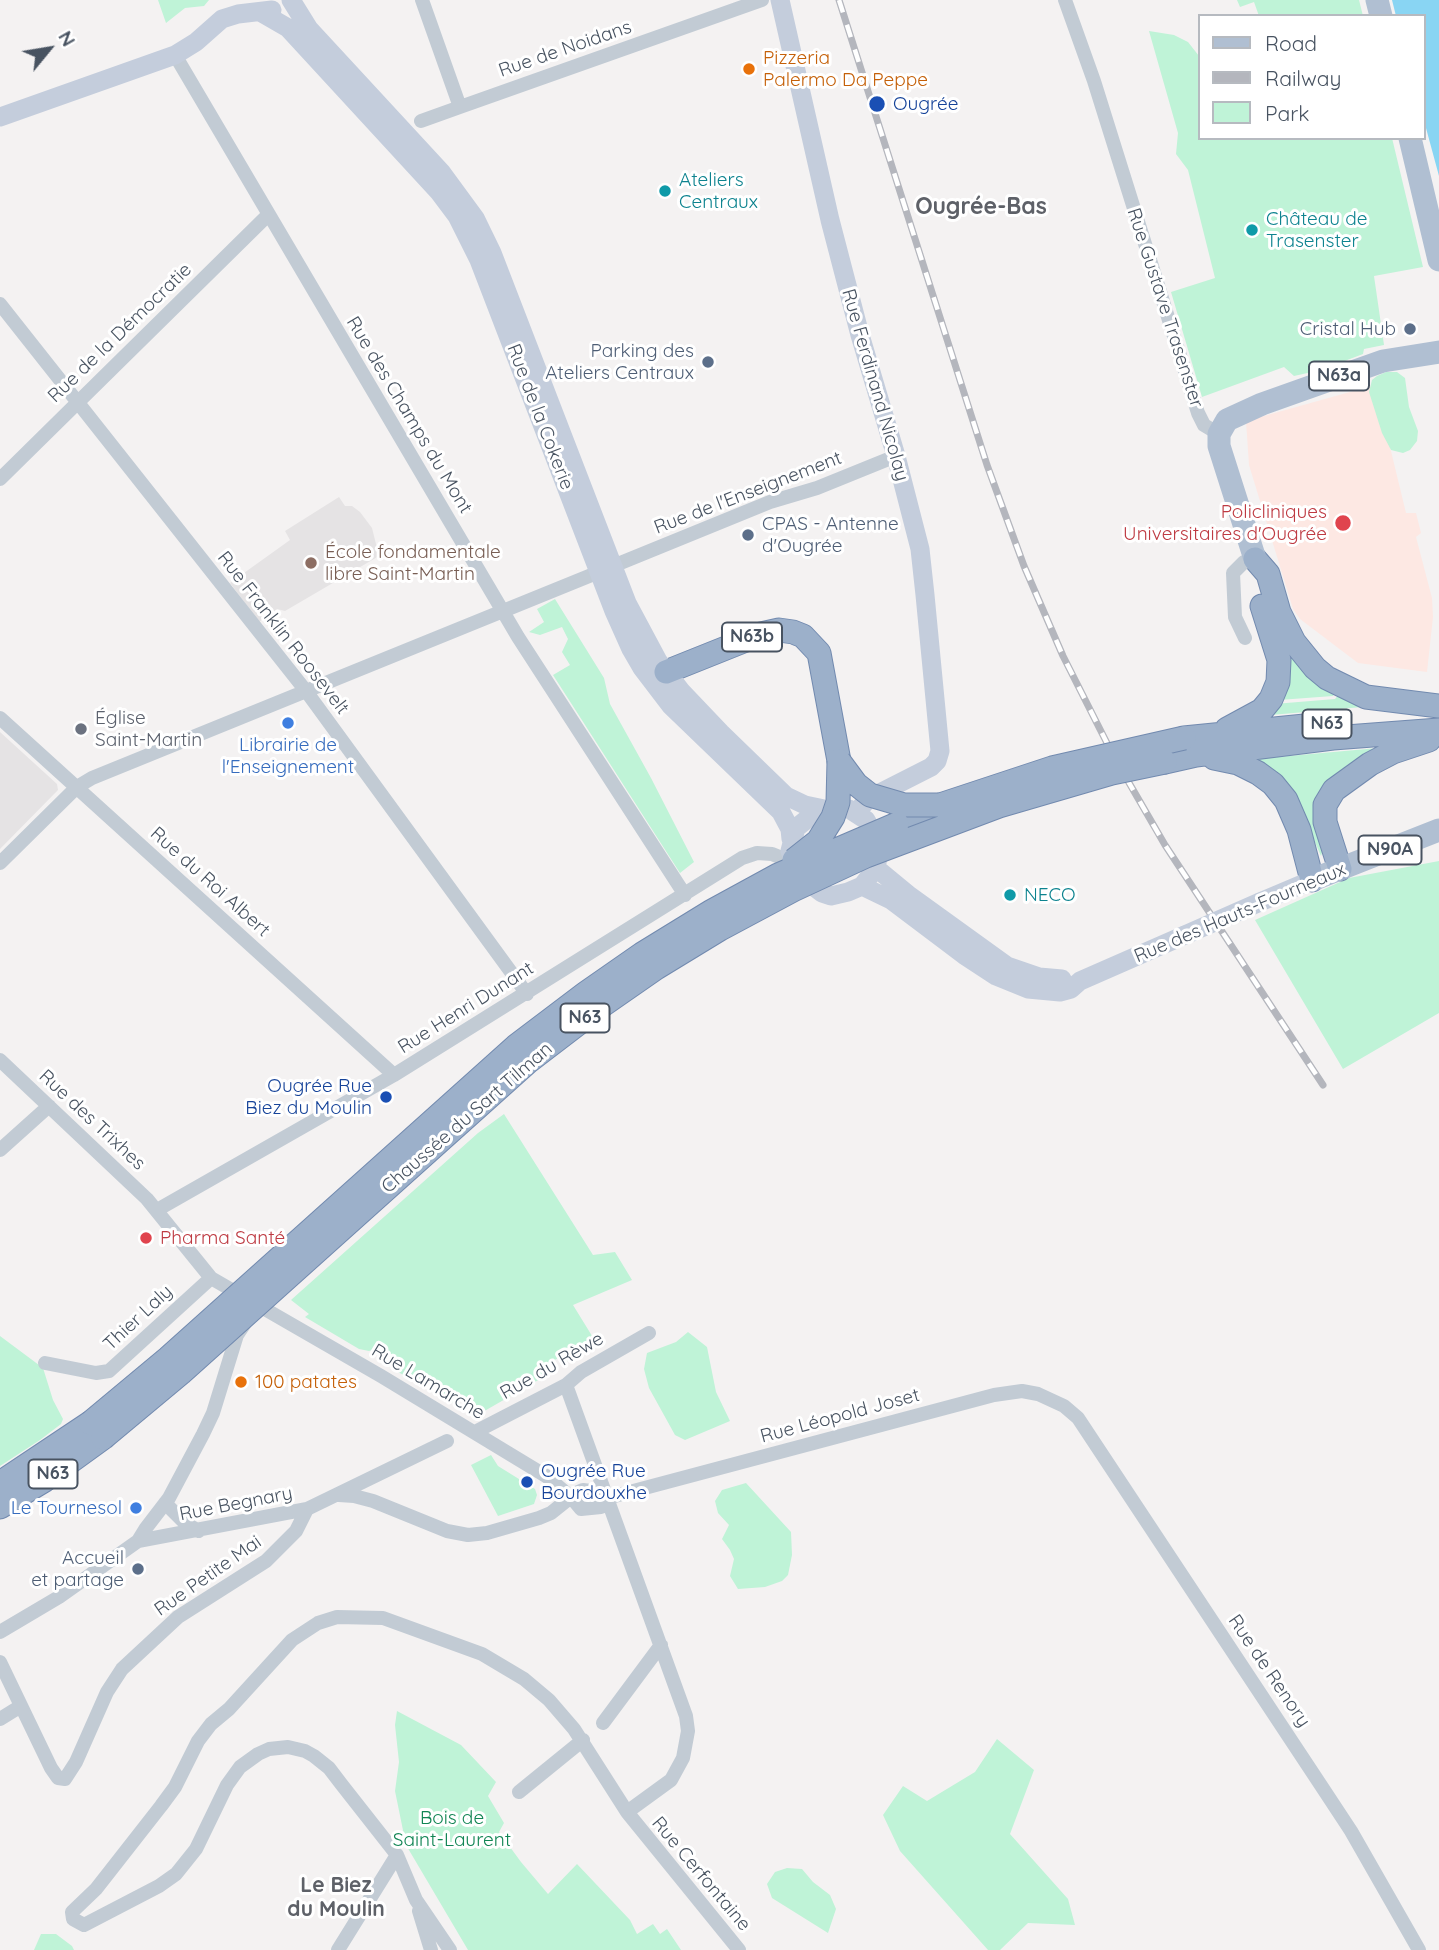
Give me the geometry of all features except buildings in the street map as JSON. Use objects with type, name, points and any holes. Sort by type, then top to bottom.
[{"type":"highway","points":[[1255,559],[1268,574],[1279,612],[1294,642],[1315,668],[1328,678],[1366,697],[1439,706]]},
{"type":"highway","points":[[1215,734],[1257,714],[1269,702],[1278,682],[1278,654],[1254,578],[1255,559]]},
{"type":"highway","name":"N63b","points":[[666,672],[761,634],[779,630],[793,632],[810,643],[819,653],[839,761]]},
{"type":"highway","name":"Chaussée du Sart Tilman","points":[[0,1483],[97,1431],[181,1373],[529,1061],[597,1009],[656,968],[720,929],[793,890],[866,856],[999,806],[1099,777],[1165,762],[1187,747],[1215,734],[1439,716]]},
{"type":"highway","name":"Chaussée du Sart Tilman","points":[[0,1507],[45,1480],[168,1358],[516,1046],[642,954],[786,869],[940,805],[1052,768],[1187,747],[1439,730]]},
{"type":"highway","points":[[1340,869],[1325,822],[1325,805],[1334,790],[1351,775],[1393,752],[1439,738]]},
{"type":"highway","points":[[1187,747],[1238,764],[1258,773],[1273,784],[1286,800],[1299,830],[1312,880]]},
{"type":"highway","points":[[839,761],[856,784],[870,795],[904,805],[940,805]]},
{"type":"highway","points":[[786,869],[818,841],[833,817],[838,802],[839,761]]},
{"type":"main road","points":[[0,117],[175,55],[196,42],[222,19],[228,0]]},
{"type":"main road","name":"Rue de la Cokerie","points":[[237,0],[244,8],[288,28],[439,192],[457,216],[480,260],[606,569],[666,672],[721,733],[786,796],[805,806],[849,809],[856,813]]},
{"type":"main road","points":[[222,19],[275,9],[284,0]]},
{"type":"main road","name":"Rue de la Cokerie","points":[[291,0],[297,13],[310,29],[442,173],[475,218],[492,253],[606,569],[631,649],[656,688],[681,716],[778,808],[788,824],[791,839],[786,869]]},
{"type":"main road","name":"Rue Ferdinand Nicolay","points":[[780,0],[830,220],[860,335],[897,456],[920,549],[940,751],[937,761],[931,767],[868,799],[856,813]]},
{"type":"main road","points":[[1410,140],[1439,260]]},
{"type":"main road","name":"N63a","points":[[1219,434],[1227,419],[1262,404],[1383,361],[1439,352]]},
{"type":"main road","points":[[1219,434],[1219,446],[1255,559]]},
{"type":"main road","points":[[791,839],[804,820],[824,809]]},
{"type":"main road","points":[[786,869],[822,893],[838,895],[862,886],[876,868],[877,840],[866,820],[856,813]]},
{"type":"main road","name":"Rue des Hauts-Fourneaux","points":[[862,886],[879,892],[964,956],[1014,984],[1028,989],[1060,992],[1260,902],[1439,830]]},
{"type":"main road","points":[[876,868],[1007,966],[1039,977],[1080,981]]},
{"type":"street","points":[[422,0],[460,107]]},
{"type":"street","name":"Rue de Noidans","points":[[421,121],[762,0]]},
{"type":"street","name":"Rue Gustave Trasenster","points":[[1065,0],[1094,82],[1198,413],[1204,425],[1219,434]]},
{"type":"street","name":"Rue des Champs du Mont","points":[[175,55],[554,695],[685,895]]},
{"type":"street","name":"Rue de la Démocratie","points":[[0,479],[268,215]]},
{"type":"street","name":"Rue Franklin Roosevelt","points":[[0,304],[306,691],[527,993]]},
{"type":"street","name":"Rue de l'Enseignement","points":[[0,863],[77,787],[92,778],[770,502],[817,488],[897,456]]},
{"type":"street","points":[[1245,638],[1235,617],[1233,573],[1244,562],[1255,559]]},
{"type":"street","name":"Rue du Roi Albert","points":[[0,718],[394,1075]]},
{"type":"street","name":"Rue Henri Dunant","points":[[157,1210],[394,1075],[729,866],[757,853],[772,854],[786,869]]},
{"type":"street","name":"Rue des Trixhes","points":[[0,1060],[157,1210],[211,1278]]},
{"type":"street","points":[[0,1150],[49,1106]]},
{"type":"street","name":"Rue Lamarche","points":[[211,1278],[475,1432],[546,1476],[571,1497]]},
{"type":"street","name":"Thier Laly","points":[[44,1363],[96,1373],[109,1371],[211,1278]]},
{"type":"street","points":[[0,1632],[59,1597],[138,1541],[174,1490],[213,1413],[237,1335],[246,1321],[261,1307]]},
{"type":"street","name":"Rue du Rèwe","points":[[475,1432],[566,1385],[581,1372],[649,1334]]},
{"type":"street","name":"Rue Cerfontaine","points":[[566,1385],[686,1716],[687,1744],[684,1758],[671,1780],[626,1812],[739,1950]]},
{"type":"street","name":"Rue Léopold Joset","points":[[607,1499],[1010,1392],[1023,1391],[1049,1398],[1078,1418]]},
{"type":"street","name":"Rue de Renory","points":[[1078,1418],[1351,1831],[1419,1950]]},
{"type":"street","name":"Rue Begnary","points":[[138,1541],[307,1509],[447,1441]]},
{"type":"street","points":[[339,1495],[373,1501],[447,1531],[468,1535],[487,1533],[539,1518],[551,1513],[583,1490],[607,1499]]},
{"type":"street","points":[[165,1503],[186,1524],[199,1531]]},
{"type":"street","name":"Rue Petite Mai","points":[[21,1706],[51,1768],[58,1778],[65,1779],[107,1692],[122,1669],[178,1617],[266,1562],[296,1531],[307,1509]]},
{"type":"street","points":[[431,1950],[416,1900],[397,1855],[323,1762],[305,1751],[279,1747],[258,1754],[233,1775],[196,1849],[179,1872],[159,1886],[84,1925],[73,1919],[72,1912],[96,1889],[161,1807],[175,1787],[198,1741],[211,1724],[229,1709],[292,1640],[327,1620],[357,1616],[383,1618],[482,1654],[511,1670],[537,1689],[568,1721],[583,1740],[626,1812]]},
{"type":"street","points":[[603,1723],[661,1646]]},
{"type":"street","points":[[0,1662],[21,1706],[0,1719]]},
{"type":"street","points":[[519,1792],[583,1740]]},
{"type":"street","points":[[338,1950],[397,1855]]},
{"type":"street","points":[[416,1900],[450,1950]]},
{"type":"shaded area","name":"Policliniques Universitaires d'Ougrée","points":[[1375,385],[1406,513],[1416,513],[1421,533],[1416,537],[1432,598],[1433,617],[1427,672],[1358,663],[1300,619],[1293,609],[1249,465],[1246,421]]},
{"type":"shaded area","name":"École fondamentale libre Saint-Martin","points":[[339,497],[345,506],[352,506],[360,512],[372,528],[379,556],[285,611],[277,609],[259,622],[230,583],[290,540],[285,531]]},
{"type":"shaded area","points":[[0,732],[57,784],[58,790],[0,849]]},
{"type":"green space","points":[[158,0],[209,0],[204,6],[185,8],[166,23]]},
{"type":"green space","points":[[1237,0],[1359,0],[1362,14],[1258,14],[1254,2],[1240,7]]},
{"type":"green space","points":[[1149,31],[1174,35],[1188,42],[1198,55],[1198,140],[1392,140],[1423,267],[1374,276],[1384,345],[1364,349],[1363,354],[1321,370],[1294,376],[1284,367],[1202,397],[1171,292],[1215,278],[1188,170],[1176,154],[1178,133]]},
{"type":"green space","points":[[1386,372],[1397,372],[1405,378],[1409,407],[1418,431],[1417,441],[1410,450],[1403,453],[1391,450],[1382,433],[1369,392],[1372,380],[1377,376]]},
{"type":"green space","points":[[1261,581],[1337,690],[1333,696],[1279,700]]},
{"type":"green space","points":[[555,599],[604,678],[610,704],[694,862],[680,873],[553,675],[570,665],[562,652],[568,639],[562,627],[540,635],[529,632],[544,622],[537,609]]},
{"type":"green space","points":[[1341,692],[1362,707],[1271,715],[1274,704],[1335,699]]},
{"type":"green space","points":[[1378,748],[1346,771],[1321,856],[1306,822],[1255,759]]},
{"type":"green space","points":[[1439,861],[1439,1013],[1343,1069],[1255,920],[1349,878]]},
{"type":"green space","points":[[504,1114],[593,1255],[615,1252],[632,1280],[573,1305],[597,1344],[564,1363],[560,1357],[551,1362],[554,1371],[481,1413],[473,1401],[463,1399],[451,1403],[388,1366],[384,1356],[375,1349],[359,1349],[305,1317],[309,1314],[291,1300],[478,1133]]},
{"type":"green space","points":[[688,1332],[707,1347],[716,1392],[730,1421],[685,1440],[675,1435],[649,1388],[644,1369],[647,1353],[676,1342]]},
{"type":"green space","points":[[0,1336],[43,1368],[53,1400],[63,1419],[61,1424],[40,1440],[0,1466]]},
{"type":"green space","points":[[491,1455],[498,1466],[535,1489],[537,1495],[534,1504],[498,1516],[471,1465]]},
{"type":"green space","points":[[746,1483],[791,1532],[792,1555],[788,1575],[782,1581],[765,1587],[738,1589],[730,1576],[734,1559],[722,1539],[729,1525],[718,1513],[715,1501],[722,1490]]},
{"type":"green space","name":"Bois de Saint-Laurent","points":[[397,1711],[461,1745],[496,1782],[488,1796],[504,1823],[499,1832],[548,1894],[577,1864],[630,1920],[637,1934],[653,1924],[660,1934],[667,1929],[681,1950],[468,1950],[406,1845],[395,1791],[399,1762],[395,1725]]},
{"type":"green space","points":[[997,1739],[1034,1770],[1010,1834],[1068,1899],[1075,1925],[1028,1923],[1000,1950],[988,1950],[900,1851],[883,1815],[903,1786],[927,1801],[975,1772]]},
{"type":"green space","points":[[787,1868],[802,1869],[830,1895],[836,1909],[828,1933],[772,1898],[767,1884],[775,1872]]},
{"type":"green space","points":[[41,1934],[56,1934],[74,1950],[34,1950]]},
{"type":"water","points":[[1392,0],[1439,0],[1439,176],[1425,124],[1425,14],[1396,14]]},
{"type":"railway","points":[[839,0],[987,465],[1024,566],[1063,656],[1113,755],[1165,845],[1323,1085]]},
{"type":"place","name":"Pizzeria Palermo Da Peppe","points":[[749,69]]},
{"type":"place","name":"Ougrée","points":[[877,104]]},
{"type":"place","name":"Ateliers Centraux","points":[[665,191]]},
{"type":"place","name":"Château de Trasenster","points":[[1252,230]]},
{"type":"place","name":"Cristal Hub","points":[[1410,329]]},
{"type":"place","name":"Parking des Ateliers Centraux","points":[[708,362]]},
{"type":"place","name":"Policliniques Universitaires d'Ougrée","points":[[1343,523]]},
{"type":"place","name":"CPAS - Antenne d'Ougrée","points":[[748,535]]},
{"type":"place","name":"École fondamentale libre Saint-Martin","points":[[311,563]]},
{"type":"place","name":"Librairie de l'Enseignement","points":[[288,723]]},
{"type":"place","name":"Église Saint-Martin","points":[[81,729]]},
{"type":"place","name":"NECO","points":[[1010,895]]},
{"type":"place","name":"Ougrée Rue Biez du Moulin","points":[[386,1097]]},
{"type":"place","name":"Pharma Santé","points":[[146,1238]]},
{"type":"place","name":"100 patates","points":[[241,1382]]},
{"type":"place","name":"Ougrée Rue Bourdouxhe","points":[[527,1482]]},
{"type":"place","name":"Le Tournesol","points":[[136,1508]]},
{"type":"place","name":"Accueil et partage","points":[[138,1569]]},
{"type":"district","name":"Ougrée-Bas","points":[[981,207]]},
{"type":"district","name":"Le Biez du Moulin","points":[[336,1898]]}]
